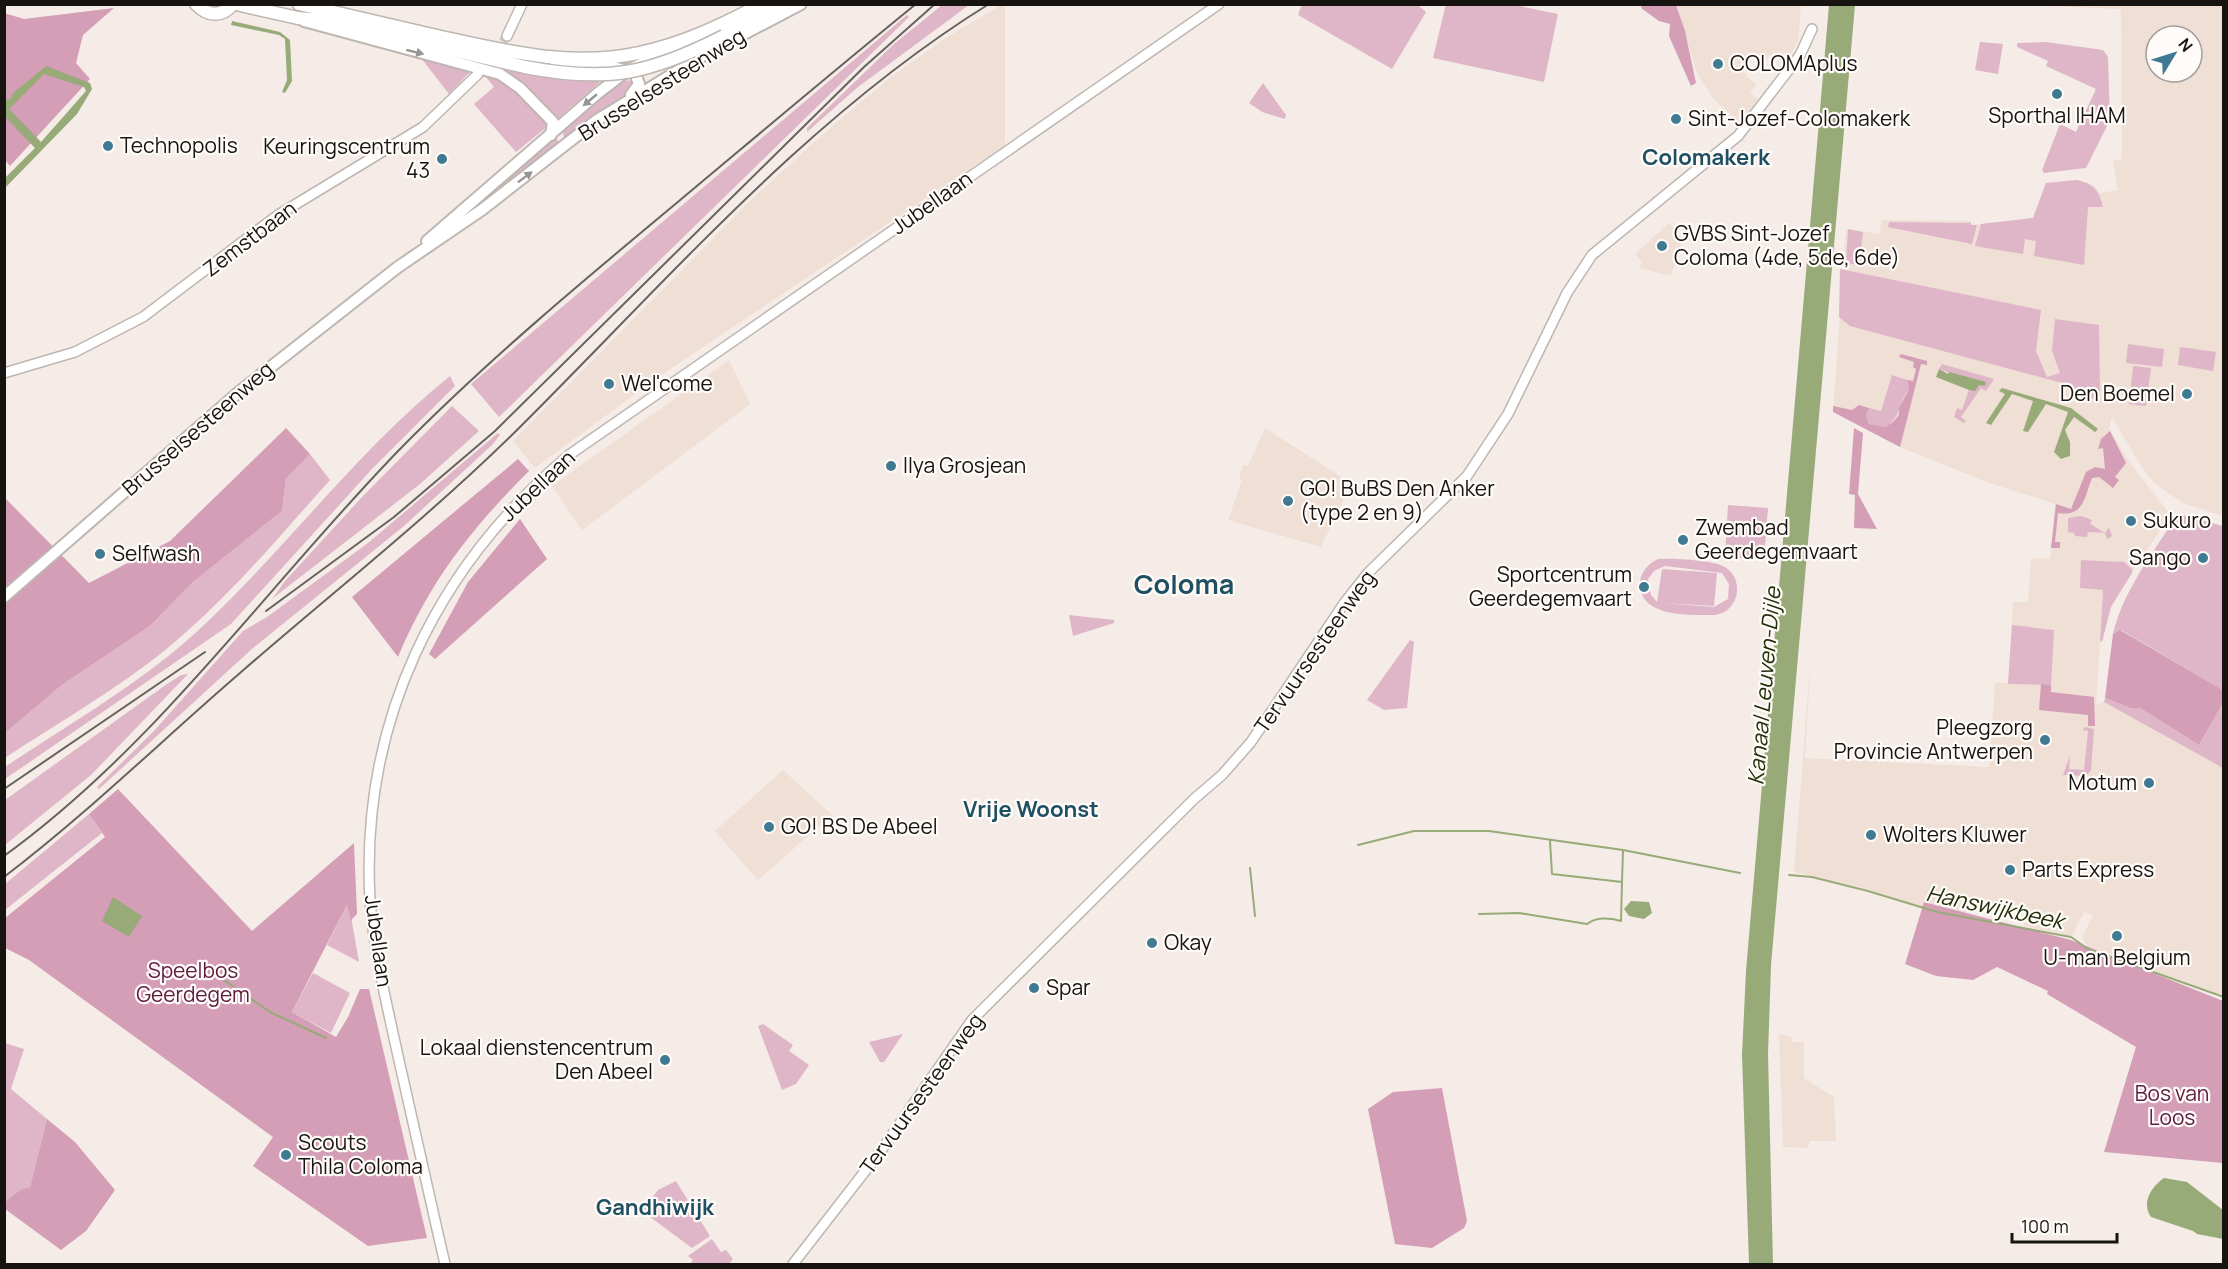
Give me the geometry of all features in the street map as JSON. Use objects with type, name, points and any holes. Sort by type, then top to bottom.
[{"type":"highway","points":[[196,4],[204,12],[213,14],[224,12],[235,4],[586,75],[636,71],[679,58],[784,4]]},
{"type":"highway","points":[[300,4],[528,62],[625,55],[693,38]]},
{"type":"highway","name":"Brusselsesteenweg","points":[[693,38],[762,4]]},
{"type":"main road","name":"Brusselsesteenweg","points":[[4,597],[239,392],[468,212],[597,120],[662,80],[801,4]]},
{"type":"main road","points":[[298,18],[324,28],[500,74],[520,88],[553,122],[551,135]]},
{"type":"main road","name":"Brusselsesteenweg","points":[[468,212],[551,135],[628,70],[693,38]]},
{"type":"main road","points":[[652,59],[647,66],[648,74],[654,79],[662,80]]},
{"type":"main road","points":[[528,62],[551,62],[628,70],[637,76],[638,88],[597,120]]},
{"type":"street","points":[[507,36],[522,4]]},
{"type":"street","name":"Jubellaan","points":[[445,1264],[382,982],[373,928],[369,876],[370,824],[378,772],[390,721],[405,676],[442,601],[471,558],[503,517],[569,455],[1218,4]]},
{"type":"street","name":"Tervuursesteenweg","points":[[793,1264],[880,1152],[972,1020],[1194,799],[1222,775],[1251,742],[1361,581],[1467,476],[1508,414],[1567,293],[1592,255],[1738,136],[1800,55],[1812,29]]},
{"type":"street","name":"Zemstbaan","points":[[4,373],[75,352],[142,316],[278,215],[423,127],[478,74]]},
{"type":"shaded area","points":[[1003,4],[1005,5],[1005,145],[654,380],[535,468],[513,441],[755,196],[831,127],[891,77],[947,37]]},
{"type":"shaded area","points":[[1302,4],[1418,5],[1426,12],[1392,69],[1298,15]]},
{"type":"shaded area","points":[[1446,4],[1515,5],[1558,14],[1544,82],[1433,58]]},
{"type":"shaded area","points":[[942,5],[969,5],[858,87],[807,132],[807,128],[894,44]]},
{"type":"shaded area","name":"COLOMAplus","points":[[1673,5],[1801,5],[1798,41],[1786,62],[1774,52],[1763,62],[1754,54],[1740,65],[1748,78],[1757,84],[1750,93],[1758,99],[1740,123],[1713,98],[1697,73],[1679,15]]},
{"type":"shaded area","points":[[1829,5],[1855,5],[1771,965],[1768,1054],[1773,1264],[1749,1264],[1742,1055],[1746,971]]},
{"type":"shaded area","points":[[2020,5],[2223,5],[2223,516],[2183,503],[2155,484],[2141,466],[2112,417],[2109,429],[2131,464],[2169,513],[2167,520],[2132,573],[2132,569],[2124,562],[2082,560],[2080,588],[2103,590],[2096,705],[2104,702],[2223,768],[2223,995],[2088,948],[2082,937],[2093,915],[2084,912],[2072,936],[2024,926],[2024,912],[1933,910],[1860,887],[1794,872],[1811,655],[1805,758],[1989,767],[1995,683],[2008,683],[2013,602],[2028,602],[2031,558],[2050,559],[2055,504],[1984,481],[1900,447],[1833,412],[1846,229],[1879,234],[1882,220],[1970,221],[1972,225],[2033,218],[2046,183],[2076,180],[2093,185],[2100,193],[2118,190],[2113,161],[2122,159],[2121,9]]},
{"type":"shaded area","points":[[907,15],[909,17],[499,417],[471,384]]},
{"type":"shaded area","points":[[232,21],[280,32],[290,40],[292,81],[285,93],[282,92],[287,80],[285,39],[279,35],[231,25]]},
{"type":"shaded area","points":[[1980,42],[2003,44],[1998,74],[1975,70]]},
{"type":"shaded area","points":[[2046,42],[2103,50],[2108,57],[2110,120],[2086,168],[2044,173],[2042,170],[2060,124],[2076,132],[2096,89],[2046,66],[2048,61],[2017,47],[2017,43]]},
{"type":"shaded area","points":[[421,58],[472,70],[449,94]]},
{"type":"shaded area","points":[[494,65],[564,79],[601,81],[556,120],[528,89],[512,75]]},
{"type":"shaded area","points":[[46,66],[90,83],[92,89],[77,114],[5,188],[5,178],[35,148],[5,117],[5,101],[11,98],[13,93]],"holes":[[[44,74],[84,87],[86,91],[41,142],[9,109]]]},
{"type":"shaded area","points":[[488,73],[509,84],[547,120],[548,126],[516,152],[474,104],[494,87],[486,77]]},
{"type":"shaded area","points":[[624,80],[631,81],[633,85],[629,92],[569,139],[564,139],[563,132],[566,127],[612,87]]},
{"type":"shaded area","points":[[1263,83],[1286,115],[1285,119],[1262,112],[1249,103]]},
{"type":"shaded area","points":[[556,135],[559,146],[472,208]]},
{"type":"shaded area","points":[[2076,180],[2094,188],[2103,207],[2088,207],[2084,265],[2034,256],[2036,241],[2025,239],[2023,254],[1975,246],[1981,224],[2033,218],[2046,183]]},
{"type":"shaded area","points":[[1970,221],[1971,225],[1977,225],[1972,244],[1888,227],[1889,222],[1969,223]]},
{"type":"shaded area","name":"GVBS Sint-Jozef Coloma (4de, 5de, 6de)","points":[[1669,223],[1683,239],[1671,276],[1640,268],[1642,261],[1635,254]]},
{"type":"shaded area","points":[[1848,229],[1863,232],[1859,265],[1846,263]]},
{"type":"shaded area","points":[[1840,269],[2041,310],[2036,351],[2047,377],[2060,373],[2052,351],[2055,319],[2099,325],[2100,394],[2095,400],[2066,384],[1850,326],[1839,317]]},
{"type":"shaded area","points":[[2128,344],[2164,349],[2162,367],[2126,363]]},
{"type":"shaded area","points":[[2180,347],[2216,352],[2213,371],[2178,365]]},
{"type":"shaded area","points":[[729,360],[750,404],[582,530],[552,486]]},
{"type":"shaded area","points":[[1942,364],[1994,379],[1986,391],[1981,388],[1961,417],[1966,421],[1964,423],[1954,417],[1957,408],[1962,410],[1969,390],[1975,390],[1967,379],[1939,369]]},
{"type":"shaded area","points":[[2133,366],[2151,368],[2146,406],[2129,404]]},
{"type":"shaded area","points":[[1939,369],[1948,374],[1949,372],[1986,382],[1985,386],[1979,385],[1975,391],[1969,390],[1936,377]]},
{"type":"shaded area","points":[[1892,375],[1907,380],[1909,389],[1897,415],[1885,427],[1869,424],[1866,416],[1869,408],[1881,411]]},
{"type":"shaded area","points":[[450,376],[455,386],[372,469],[231,624],[5,779],[5,767],[133,683],[204,625],[266,563],[385,434]]},
{"type":"shaded area","points":[[2002,388],[2071,408],[2098,429],[2095,432],[2074,417],[2065,430],[2070,442],[2070,456],[2061,459],[2054,452],[2068,412],[2046,404],[2028,432],[2023,431],[2033,401],[2012,394],[1991,425],[1986,423],[2005,394],[1999,391]]},
{"type":"shaded area","points":[[452,406],[479,431],[420,484],[272,599],[285,581],[363,496]]},
{"type":"shaded area","name":"GO! BuBS Den Anker (type 2 en 9)","points":[[1265,428],[1351,483],[1321,547],[1228,520],[1242,480],[1239,479],[1243,465],[1248,466]]},
{"type":"shaded area","points":[[498,433],[500,435],[492,445],[404,526],[253,648],[99,789],[97,787],[153,732],[243,631],[267,617],[368,543]]},
{"type":"shaded area","points":[[310,454],[330,480],[260,559],[205,615],[144,667],[5,758],[5,733],[62,685],[150,626],[193,582],[282,511],[286,479]]},
{"type":"shaded area","points":[[1728,505],[1768,508],[1764,560],[1725,557]]},
{"type":"shaded area","points":[[2183,515],[2223,526],[2223,690],[2121,630],[2113,634],[2124,603],[2139,574],[2175,518]]},
{"type":"shaded area","points":[[2081,516],[2092,520],[2090,524],[2105,533],[2088,532],[2087,537],[2075,536],[2074,533],[2068,532],[2068,518]]},
{"type":"shaded area","points":[[2109,528],[2112,536],[2107,539],[2105,533]]},
{"type":"shaded area","points":[[1658,559],[1692,560],[1725,567],[1736,581],[1736,597],[1733,604],[1720,614],[1711,615],[1678,614],[1656,608],[1642,595],[1640,580],[1648,566]],"holes":[[[1665,566],[1722,573],[1729,584],[1728,599],[1714,607],[1661,603],[1714,606],[1717,573],[1662,569],[1657,602],[1651,595],[1648,579],[1654,571]]]},
{"type":"shaded area","points":[[2081,560],[2124,562],[2132,569],[2132,573],[2111,607],[2102,642],[2100,641],[2103,590],[2080,588]]},
{"type":"shaded area","points":[[1069,615],[1114,620],[1114,623],[1073,636]]},
{"type":"shaded area","points":[[2012,625],[2054,630],[2051,685],[2008,684]]},
{"type":"shaded area","points":[[1410,640],[1414,642],[1407,708],[1384,710],[1367,700]]},
{"type":"shaded area","points":[[188,674],[91,775],[5,845],[5,800],[167,684],[181,675]]},
{"type":"shaded area","points":[[2105,698],[2130,708],[2140,708],[2199,745],[2223,703],[2223,768],[2104,702]]},
{"type":"shaded area","points":[[2084,727],[2094,729],[2091,771],[2085,776],[2063,775],[2070,756],[2069,769],[2084,770],[2088,731],[2083,730]]},
{"type":"shaded area","name":"GO! BS De Abeel","points":[[783,770],[832,815],[758,880],[715,831]]},
{"type":"shaded area","points":[[89,814],[102,833],[5,910],[5,884]]},
{"type":"shaded area","points":[[113,897],[142,916],[129,937],[102,921]]},
{"type":"shaded area","points":[[1631,901],[1649,902],[1652,913],[1644,919],[1629,916],[1624,909]]},
{"type":"shaded area","points":[[349,905],[359,962],[327,945]]},
{"type":"shaded area","points":[[313,973],[350,993],[331,1033],[292,1012]]},
{"type":"shaded area","points":[[763,1024],[793,1045],[789,1051],[809,1065],[796,1084],[782,1090],[758,1026]]},
{"type":"shaded area","points":[[903,1034],[884,1062],[880,1062],[869,1042]]},
{"type":"shaded area","points":[[1779,1034],[1791,1037],[1792,1042],[1804,1042],[1804,1078],[1834,1097],[1836,1141],[1810,1141],[1808,1148],[1783,1147]]},
{"type":"shaded area","points":[[5,1043],[24,1049],[11,1089],[47,1119],[30,1187],[21,1189],[5,1202]]},
{"type":"shaded area","points":[[2164,1178],[2187,1182],[2223,1210],[2223,1239],[2197,1234],[2151,1217],[2147,1201],[2155,1186]]},
{"type":"shaded area","points":[[676,1181],[710,1236],[692,1248],[642,1211],[658,1190]]},
{"type":"shaded area","points":[[712,1239],[721,1252],[726,1250],[733,1259],[729,1264],[691,1263],[693,1260],[688,1256]]},
{"type":"green space","points":[[1642,5],[1676,5],[1685,31],[1696,83],[1691,86],[1669,36],[1670,24],[1659,21],[1641,8]]},
{"type":"green space","points":[[114,8],[83,35],[76,63],[90,79],[10,166],[4,159],[4,13],[24,19]]},
{"type":"green space","points":[[1901,354],[1927,361],[1927,365],[1921,364],[1900,447],[1833,412],[1833,406],[1852,410],[1859,405],[1869,408],[1866,416],[1869,424],[1885,427],[1893,422],[1899,415],[1899,408],[1909,389],[1907,380],[1913,381],[1916,369],[1913,367],[1914,362],[1899,357]]},
{"type":"green space","points":[[286,428],[310,454],[286,479],[282,511],[193,582],[150,626],[62,685],[5,733],[4,497],[89,583],[170,541]]},
{"type":"green space","points":[[1854,428],[1863,433],[1858,494],[1877,529],[1854,528],[1855,495],[1849,494]]},
{"type":"green space","points":[[2110,431],[2126,463],[2115,477],[2119,480],[2113,488],[2099,477],[2092,478],[2082,505],[2073,512],[2058,513],[2055,542],[2060,542],[2060,548],[2051,548],[2056,504],[2071,509],[2086,472],[2095,467],[2105,469],[2103,448],[2098,449],[2101,439]]},
{"type":"green space","points":[[518,459],[529,471],[470,535],[454,557],[424,604],[398,657],[352,597]]},
{"type":"green space","points":[[520,519],[547,559],[435,659],[429,654],[468,582]]},
{"type":"green space","points":[[2120,630],[2223,690],[2223,703],[2199,745],[2140,708],[2130,708],[2105,698],[2113,634]]},
{"type":"green space","points":[[2041,684],[2051,685],[2051,692],[2094,697],[2095,726],[2088,726],[2088,715],[2039,710]]},
{"type":"green space","name":"Speelbos Geerdegem","points":[[118,789],[252,931],[354,843],[357,914],[351,920],[347,905],[292,1012],[336,1037],[360,989],[369,989],[427,1238],[368,1246],[253,1166],[273,1137],[29,960],[5,948],[5,918],[105,837],[89,814]]},
{"type":"green space","name":"Bos van Loos","points":[[1924,902],[2071,940],[2223,1001],[2223,1163],[2104,1152],[2136,1047],[2047,994],[2048,991],[1997,967],[1973,980],[1936,976],[1905,964]]},
{"type":"green space","points":[[1442,1088],[1467,1221],[1464,1228],[1432,1248],[1395,1244],[1368,1109],[1393,1092]]},
{"type":"green space","points":[[47,1119],[75,1142],[115,1190],[86,1231],[61,1250],[5,1209],[5,1202],[21,1189],[30,1187]]},
{"type":"waterway","name":"Hanswijkbeek","points":[[1358,845],[1414,831],[1489,831],[1623,850],[1740,873]]},
{"type":"waterway","points":[[1550,841],[1552,874],[1622,882],[1623,850]]},
{"type":"waterway","name":"Hanswijkbeek","points":[[1250,868],[1255,916]]},
{"type":"waterway","name":"Hanswijkbeek","points":[[1789,875],[1812,877],[1937,912],[2071,937],[2088,949],[2224,997]]},
{"type":"waterway","points":[[1479,914],[1519,913],[1587,924],[1603,919],[1621,921],[1622,882]]},
{"type":"waterway","points":[[221,978],[270,1012],[326,1038]]},
{"type":"tunnel","points":[[478,74],[507,36]]},
{"type":"railway","points":[[4,856],[60,812],[113,764],[163,713],[353,499],[435,414],[608,260],[916,4]]},
{"type":"railway","points":[[266,611],[394,517],[495,431],[864,67],[935,4]]},
{"type":"railway","points":[[4,877],[94,803],[485,461],[685,259],[800,148],[923,48],[989,4]]},
{"type":"railway","points":[[4,789],[205,652]]},
{"type":"place","name":"COLOMAplus","points":[[1718,64]]},
{"type":"place","name":"Sporthal IHAM","points":[[2057,94]]},
{"type":"place","name":"Sint-Jozef-Colomakerk","points":[[1676,119]]},
{"type":"place","name":"Technopolis","points":[[108,146]]},
{"type":"place","name":"Keuringscentrum 43","points":[[442,159]]},
{"type":"place","name":"GVBS Sint-Jozef Coloma (4de, 5de, 6de)","points":[[1662,246]]},
{"type":"place","name":"Wel'come","points":[[609,384]]},
{"type":"place","name":"Den Boemel","points":[[2187,394]]},
{"type":"place","name":"Ilya Grosjean","points":[[891,466]]},
{"type":"place","name":"GO! BuBS Den Anker (type 2 en 9)","points":[[1288,501]]},
{"type":"place","name":"Sukuro","points":[[2131,521]]},
{"type":"place","name":"Zwembad Geerdegemvaart","points":[[1683,540]]},
{"type":"place","name":"Selfwash","points":[[100,554]]},
{"type":"place","name":"Sango","points":[[2203,558]]},
{"type":"place","name":"Sportcentrum Geerdegemvaart","points":[[1644,587]]},
{"type":"place","name":"Pleegzorg Provincie Antwerpen","points":[[2045,740]]},
{"type":"place","name":"Motum","points":[[2149,783]]},
{"type":"place","name":"GO! BS De Abeel","points":[[769,827]]},
{"type":"place","name":"Wolters Kluwer","points":[[1871,835]]},
{"type":"place","name":"Parts Express","points":[[2010,870]]},
{"type":"place","name":"U-man Belgium","points":[[2117,936]]},
{"type":"place","name":"Okay","points":[[1152,943]]},
{"type":"place","name":"Spar","points":[[1034,988]]},
{"type":"place","name":"Lokaal dienstencentrum Den Abeel","points":[[665,1060]]},
{"type":"place","name":"Scouts Thila Coloma","points":[[286,1155]]},
{"type":"district","name":"Colomakerk","points":[[1706,157]]},
{"type":"district","name":"Coloma","points":[[1184,585]]},
{"type":"district","name":"Vrije Woonst","points":[[1031,809]]},
{"type":"district","name":"Gandhiwijk","points":[[655,1207]]},
{"type":"water label","name":"Kanaal Leuven-Dijle","points":[[1764,686]]}]
